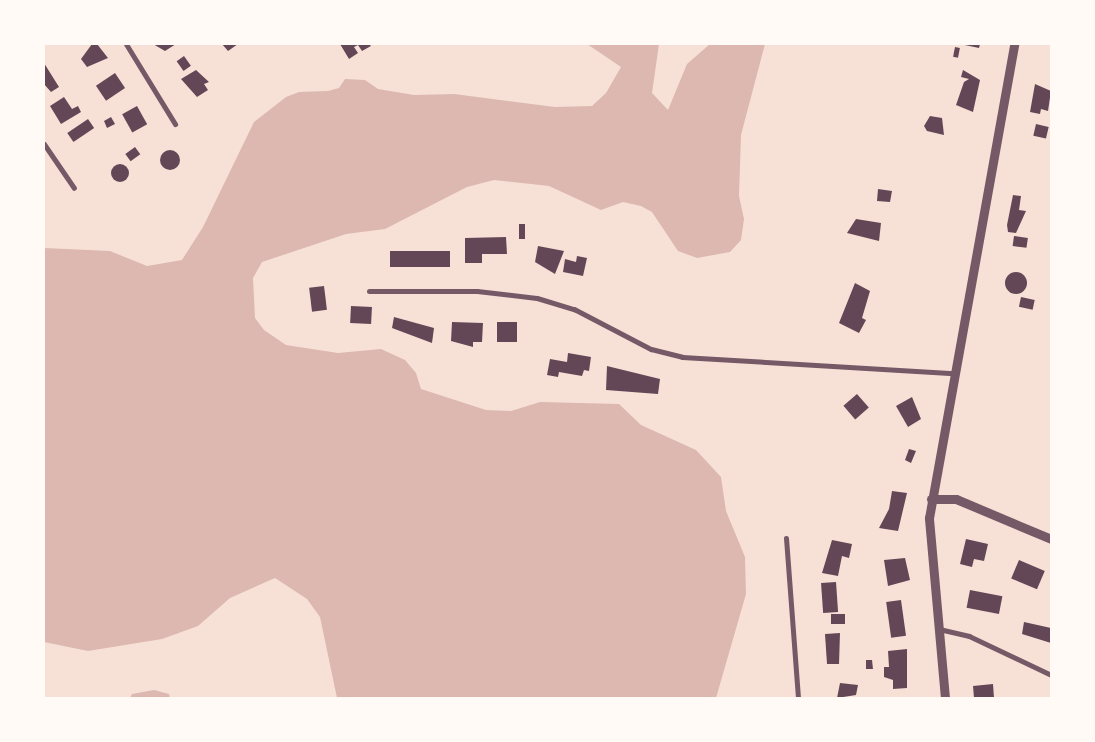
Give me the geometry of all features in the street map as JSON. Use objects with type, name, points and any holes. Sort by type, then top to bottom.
[{"type":"street","points":[[126,44],[175,124]]},
{"type":"street","points":[[945,698],[930,546],[932,499],[1014,44]]},
{"type":"street","points":[[44,144],[74,188]]},
{"type":"street","points":[[369,291],[477,291],[537,298],[574,309],[651,349],[682,357],[954,373]]},
{"type":"street","points":[[932,499],[956,499],[1051,539]]},
{"type":"street","points":[[786,538],[798,698]]},
{"type":"street","points":[[939,629],[969,636],[1051,675]]},
{"type":"shaded area","points":[[587,44],[659,44],[652,93],[668,110],[687,64],[710,44],[765,44],[741,135],[739,196],[744,219],[741,240],[730,252],[697,258],[678,251],[652,212],[641,206],[623,202],[601,210],[549,186],[494,180],[467,187],[385,229],[346,234],[262,262],[253,278],[255,318],[264,330],[286,345],[338,353],[381,349],[405,360],[416,373],[421,389],[486,410],[511,411],[540,402],[619,404],[641,425],[696,450],[721,477],[726,511],[745,557],[746,594],[716,698],[337,698],[320,617],[307,599],[275,578],[230,598],[198,626],[162,639],[88,651],[44,642],[44,248],[110,251],[147,266],[182,260],[203,227],[254,122],[286,97],[299,92],[328,91],[339,88],[345,79],[365,80],[378,89],[414,95],[454,94],[555,107],[592,106],[606,93],[621,67]]},
{"type":"shaded area","points":[[154,690],[169,694],[170,698],[130,698],[132,694]]},
{"type":"building","points":[[92,44],[97,44],[108,58],[87,67],[81,59]]},
{"type":"building","points":[[153,44],[176,44],[165,51]]},
{"type":"building","points":[[222,44],[238,44],[228,51]]},
{"type":"building","points":[[340,44],[369,44],[371,46],[362,51],[358,45],[354,47],[358,53],[349,59]]},
{"type":"building","points":[[960,44],[980,44],[979,48]]},
{"type":"building","points":[[955,47],[960,48],[958,58],[953,57]]},
{"type":"building","points":[[184,56],[191,66],[184,71],[177,61]]},
{"type":"building","points":[[44,63],[59,87],[51,92],[44,84]]},
{"type":"building","points":[[196,70],[209,82],[204,84],[208,90],[197,97],[181,79]]},
{"type":"building","points":[[963,70],[980,80],[973,112],[956,105],[964,82],[969,79],[961,77]]},
{"type":"building","points":[[115,73],[125,88],[106,101],[96,86]]},
{"type":"building","points":[[1035,84],[1051,91],[1048,111],[1041,109],[1040,114],[1030,112]]},
{"type":"building","points":[[64,97],[72,109],[78,106],[81,112],[61,124],[50,106]]},
{"type":"building","points":[[137,106],[147,124],[132,133],[122,114]]},
{"type":"building","points":[[930,116],[942,118],[944,135],[927,131],[924,126]]},
{"type":"building","points":[[111,117],[115,124],[107,128],[104,121]]},
{"type":"building","points":[[88,119],[94,128],[73,142],[67,133]]},
{"type":"building","points":[[1036,124],[1049,127],[1046,139],[1033,136]]},
{"type":"building","points":[[135,147],[140,154],[131,161],[125,154]]},
{"type":"building","points":[[170,150],[177,153],[180,160],[177,167],[170,170],[163,167],[160,160],[163,153]]},
{"type":"building","points":[[116,164],[124,164],[129,169],[127,180],[116,182],[111,177],[111,169]]},
{"type":"building","points":[[878,189],[892,191],[890,202],[877,201]]},
{"type":"building","points":[[1013,195],[1021,196],[1019,210],[1026,211],[1016,233],[1008,232],[1007,225]]},
{"type":"building","points":[[856,219],[881,223],[879,241],[847,233]]},
{"type":"building","points":[[519,224],[525,224],[525,239],[519,239]]},
{"type":"building","points":[[1014,236],[1028,238],[1026,248],[1013,246]]},
{"type":"building","points":[[506,237],[507,254],[482,254],[482,263],[465,263],[465,238]]},
{"type":"building","points":[[538,246],[564,251],[555,274],[535,262]]},
{"type":"building","points":[[390,251],[450,251],[450,267],[390,267]]},
{"type":"building","points":[[577,256],[587,258],[583,276],[563,272],[565,259],[576,262]]},
{"type":"building","points":[[1016,272],[1026,279],[1027,283],[1020,293],[1016,294],[1006,287],[1005,283],[1012,273]]},
{"type":"building","points":[[855,283],[870,291],[862,318],[866,320],[859,333],[839,323]]},
{"type":"building","points":[[324,286],[327,310],[312,312],[309,288]]},
{"type":"building","points":[[1021,297],[1035,300],[1033,310],[1019,307]]},
{"type":"building","points":[[351,306],[372,307],[371,324],[350,323]]},
{"type":"building","points":[[394,317],[434,328],[432,343],[392,328]]},
{"type":"building","points":[[452,322],[483,323],[482,342],[473,342],[473,347],[451,341]]},
{"type":"building","points":[[497,322],[517,322],[517,342],[497,342]]},
{"type":"building","points":[[568,353],[591,357],[589,371],[584,370],[582,376],[559,372],[558,377],[547,375],[550,359],[567,362]]},
{"type":"building","points":[[607,366],[660,379],[658,394],[606,390]]},
{"type":"building","points":[[857,394],[869,408],[855,419],[843,406]]},
{"type":"building","points":[[912,397],[921,419],[908,427],[896,406]]},
{"type":"building","points":[[909,449],[916,451],[911,463],[905,460]]},
{"type":"building","points":[[892,491],[907,493],[898,531],[879,528],[889,509]]},
{"type":"building","points":[[966,539],[988,544],[984,561],[974,559],[972,567],[960,564]]},
{"type":"building","points":[[832,540],[852,544],[849,558],[842,556],[838,576],[822,573]]},
{"type":"building","points":[[905,558],[910,580],[888,586],[884,560]]},
{"type":"building","points":[[1019,560],[1045,571],[1037,589],[1011,578]]},
{"type":"building","points":[[836,582],[838,612],[823,613],[821,583]]},
{"type":"building","points":[[970,590],[1002,596],[999,614],[967,608]]},
{"type":"building","points":[[901,600],[906,636],[891,638],[886,602]]},
{"type":"building","points":[[831,614],[845,614],[845,624],[831,624]]},
{"type":"building","points":[[1024,622],[1051,628],[1051,643],[1022,634]]},
{"type":"building","points":[[840,633],[839,664],[827,664],[825,634]]},
{"type":"building","points":[[907,649],[907,688],[893,689],[893,680],[884,677],[884,667],[889,667],[888,651]]},
{"type":"building","points":[[866,660],[872,660],[873,669],[866,669]]},
{"type":"building","points":[[840,683],[858,685],[856,695],[837,698]]},
{"type":"building","points":[[993,684],[994,698],[974,698],[973,686]]}]
